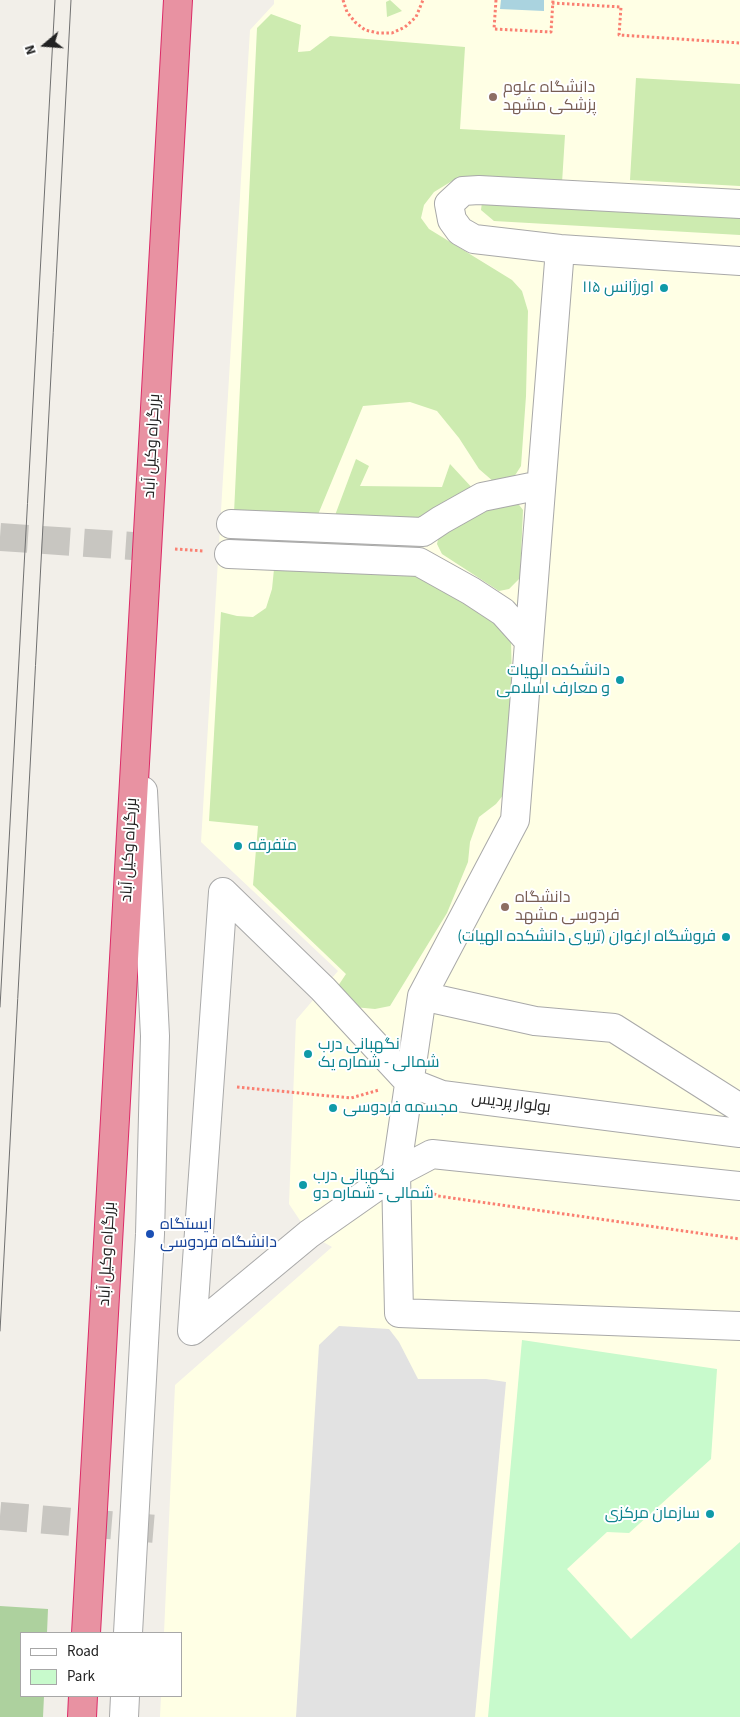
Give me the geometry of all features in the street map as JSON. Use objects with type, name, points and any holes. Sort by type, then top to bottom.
[{"type":"highway","name":"بزرگراه وکیل آباد","points":[[166,0],[174,67]]},
{"type":"highway","name":"بزرگراه وکیل آباد","points":[[86,1632],[178,0]]},
{"type":"highway","points":[[174,67],[183,0]]},
{"type":"highway","points":[[82,1717],[83,1697]]},
{"type":"street","points":[[740,204],[479,190],[463,191],[449,204],[452,220],[460,231],[474,240],[560,249],[740,261]]},
{"type":"street","points":[[560,249],[515,820],[422,996],[396,1173],[399,1313],[740,1326]]},
{"type":"street","points":[[231,524],[423,532],[482,496],[541,485]]},
{"type":"street","points":[[419,562],[423,532]]},
{"type":"street","points":[[219,553],[419,562],[471,591],[503,612],[529,641]]},
{"type":"street","points":[[128,1632],[150,1234],[155,1036],[139,697]]},
{"type":"street","name":"بولوار پردیس","points":[[209,1085],[223,892],[323,989],[409,1082],[442,1095],[740,1133]]},
{"type":"street","points":[[422,996],[535,1022],[614,1028],[740,1108]]},
{"type":"street","points":[[209,1085],[192,1330],[309,1234],[396,1173],[432,1154],[740,1186]]},
{"type":"street","points":[[124,1717],[125,1697]]},
{"type":"path","points":[[343,0],[347,12],[355,22],[365,30],[378,33],[392,33],[405,27],[416,18],[423,0]]},
{"type":"path","points":[[496,0],[494,29],[551,32],[553,1],[621,7],[619,36],[740,43]]},
{"type":"path","points":[[171,548],[219,553]]},
{"type":"path","points":[[209,1085],[351,1098],[409,1082]]},
{"type":"path","points":[[396,1173],[438,1196],[740,1239]]},
{"type":"shaded area","name":"دانشگاه فردوسی مشهد","points":[[274,0],[740,0],[740,1717],[160,1717],[161,1697],[182,1697],[182,1632],[164,1632],[175,1385],[332,1247],[309,1234],[289,1204],[296,1020],[338,971],[201,842],[250,30],[274,4]]},
{"type":"shaded area","points":[[339,1326],[389,1329],[399,1342],[418,1379],[486,1379],[506,1382],[475,1717],[296,1717],[319,1345]]},
{"type":"green space","points":[[390,0],[402,11],[387,17],[386,2]]},
{"type":"green space","points":[[271,14],[301,25],[298,52],[310,51],[330,36],[465,47],[460,129],[565,135],[562,183],[452,181],[434,192],[424,205],[421,218],[429,229],[512,280],[522,291],[528,311],[526,396],[521,466],[512,480],[494,482],[479,469],[459,438],[437,411],[410,402],[363,406],[317,517],[234,513],[257,28]]},
{"type":"green space","points":[[636,78],[740,84],[740,186],[630,180]]},
{"type":"green space","points":[[482,202],[740,216],[740,235],[494,221],[481,210]]},
{"type":"green space","points":[[356,459],[369,466],[360,486],[442,487],[450,464],[475,491],[425,523],[334,518]]},
{"type":"green space","points":[[516,501],[523,510],[520,578],[509,589],[499,591],[442,554],[437,544],[439,535],[474,513]]},
{"type":"green space","points":[[274,569],[395,571],[432,578],[506,625],[511,640],[512,684],[504,794],[496,804],[479,817],[470,842],[468,862],[447,913],[390,1006],[375,1009],[354,1007],[336,989],[346,974],[253,885],[258,826],[209,821],[221,612],[253,617],[266,608],[272,589]]},
{"type":"green space","points":[[522,1340],[717,1369],[711,1459],[629,1533],[607,1532],[567,1569],[631,1639],[740,1542],[740,1717],[488,1717]]},
{"type":"green space","points":[[0,1606],[48,1609],[47,1632],[20,1632],[20,1697],[44,1697],[43,1717],[0,1717]]},
{"type":"water","points":[[501,0],[544,0],[544,11],[500,9]]},
{"type":"tunnel","points":[[0,537],[162,548]]},
{"type":"tunnel","points":[[0,1516],[156,1529]]},
{"type":"tram line","points":[[0,1007],[55,0]]},
{"type":"tram line","points":[[0,1331],[71,0]]},
{"type":"place","name":"دانشگاه علوم پزشکی مشهد","points":[[493,97]]},
{"type":"place","name":"اورژانس ۱۱۵","points":[[664,288]]},
{"type":"place","name":"دانشکده الهیات و معارف اسلامی","points":[[620,680]]},
{"type":"place","name":"متفرقه","points":[[238,846]]},
{"type":"place","name":"دانشگاه فردوسی مشهد","points":[[505,907]]},
{"type":"place","name":"فروشگاه ارغوان (تریای دانشکده الهیات)","points":[[726,937]]},
{"type":"place","name":"نگهبانی درب شمالی - شماره یک","points":[[308,1054]]},
{"type":"place","name":"مجسمه فردوسی","points":[[333,1108]]},
{"type":"place","name":"نگهبانی درب شمالی - شماره دو","points":[[303,1185]]},
{"type":"place","name":"ایستگاه دانشگاه فردوسی","points":[[150,1234]]},
{"type":"place","name":"سازمان مرکزی","points":[[710,1514]]}]
